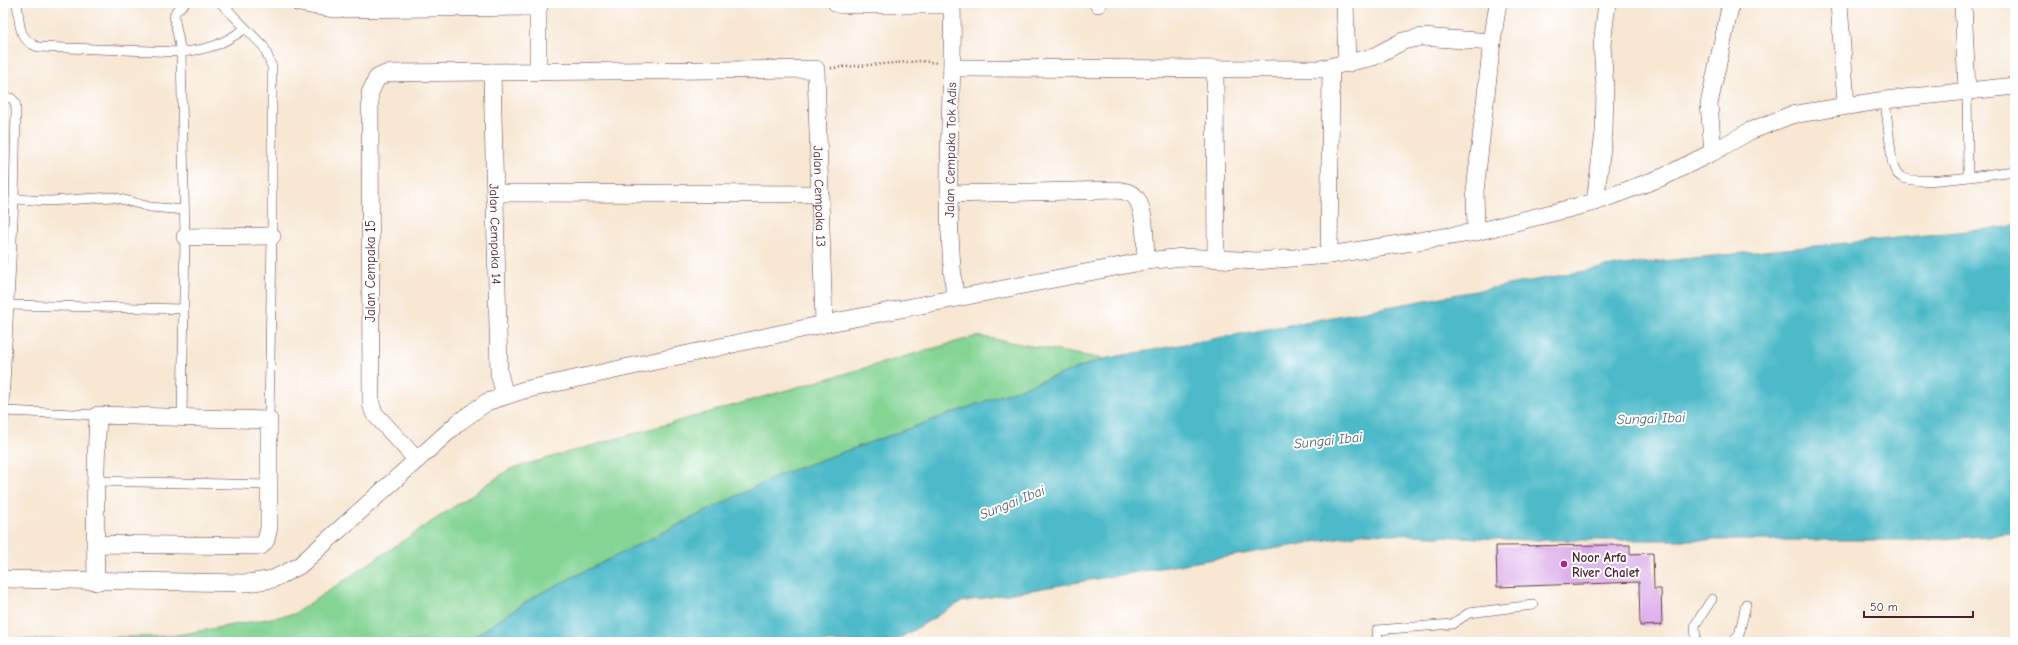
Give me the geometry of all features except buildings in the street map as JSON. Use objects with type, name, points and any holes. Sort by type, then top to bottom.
[{"type":"street","points":[[300,3],[333,9],[412,5],[538,5],[538,63]]},
{"type":"street","points":[[836,3],[841,5],[952,9]]},
{"type":"street","points":[[1345,3],[1347,64]]},
{"type":"street","points":[[1476,232],[1476,191],[1492,42],[1498,3]]},
{"type":"street","points":[[1595,202],[1604,132],[1605,88],[1602,45],[1608,3]]},
{"type":"street","points":[[1713,152],[1710,104],[1731,3]]},
{"type":"street","points":[[1839,3],[1846,105]]},
{"type":"street","points":[[1963,3],[1967,91]]},
{"type":"street","name":"Jalan Cempaka Tok Adis","points":[[952,9],[953,49],[949,194],[954,297]]},
{"type":"street","points":[[952,68],[1320,69],[1373,57],[1403,41],[1422,37],[1492,42]]},
{"type":"street","points":[[492,72],[538,63],[816,69]]},
{"type":"street","points":[[1329,255],[1331,67]]},
{"type":"street","points":[[1200,68],[1216,258]]},
{"type":"street","name":"Jalan Cempaka 13","points":[[816,69],[818,194],[824,324]]},
{"type":"street","name":"Jalan Cempaka 15","points":[[417,460],[374,413],[371,404],[370,93],[377,78],[388,73],[492,72]]},
{"type":"street","name":"Jalan Cempaka 14","points":[[492,72],[499,373],[505,396]]},
{"type":"street","points":[[3,579],[96,582],[248,583],[272,579],[292,570],[459,422],[487,402],[524,390],[824,324],[1146,260],[1190,257],[1257,261],[1329,255],[1476,232],[1595,202],[1663,177],[1713,152],[1750,130],[1791,115],[1846,105],[2015,86]]},
{"type":"street","points":[[949,194],[1116,190],[1127,192],[1136,197],[1141,206],[1146,260]]},
{"type":"street","points":[[495,193],[818,194]]},
{"type":"street","points":[[184,237],[272,236]]},
{"type":"street","points":[[95,544],[261,546],[266,540],[269,528],[269,420],[98,414],[95,544],[96,582]]},
{"type":"lane","points":[[17,3],[22,37],[28,43],[38,47],[181,52],[221,44],[245,29]]},
{"type":"lane","points":[[182,417],[184,210],[181,52],[174,16],[176,11],[185,3]]},
{"type":"lane","points":[[221,3],[264,47],[272,67],[272,236],[269,420]]},
{"type":"lane","points":[[1967,91],[1968,176]]},
{"type":"lane","points":[[3,97],[10,98],[15,102],[16,109],[14,199],[6,291],[9,305],[3,426]]},
{"type":"lane","points":[[1885,100],[1892,161],[1895,170],[1902,177],[1927,181],[2015,171]]},
{"type":"lane","points":[[14,199],[50,201],[113,197],[150,207],[184,210]]},
{"type":"lane","points":[[9,305],[184,309]]},
{"type":"lane","points":[[4,411],[98,414]]},
{"type":"lane","points":[[96,481],[269,485]]},
{"type":"lane","points":[[1696,642],[1695,625],[1712,600]]},
{"type":"lane","points":[[1734,642],[1739,635],[1746,604]]},
{"type":"lane","points":[[1378,642],[1377,630],[1452,624],[1469,613],[1533,605]]},
{"type":"path","points":[[816,69],[920,61],[929,61],[952,68]]},
{"type":"green space","points":[[977,336],[1103,359],[779,475],[537,595],[466,642],[3,642],[3,640],[172,636],[294,614],[510,469]]},
{"type":"water","name":"Sungai Ibai","points":[[2015,224],[2015,534],[1925,540],[1525,540],[1367,533],[961,602],[893,642],[466,642],[537,595],[779,475],[1103,359],[1612,266],[2008,227]]},
{"type":"place","name":"Noor Arfa River Chalet","points":[[1564,564]]}]
